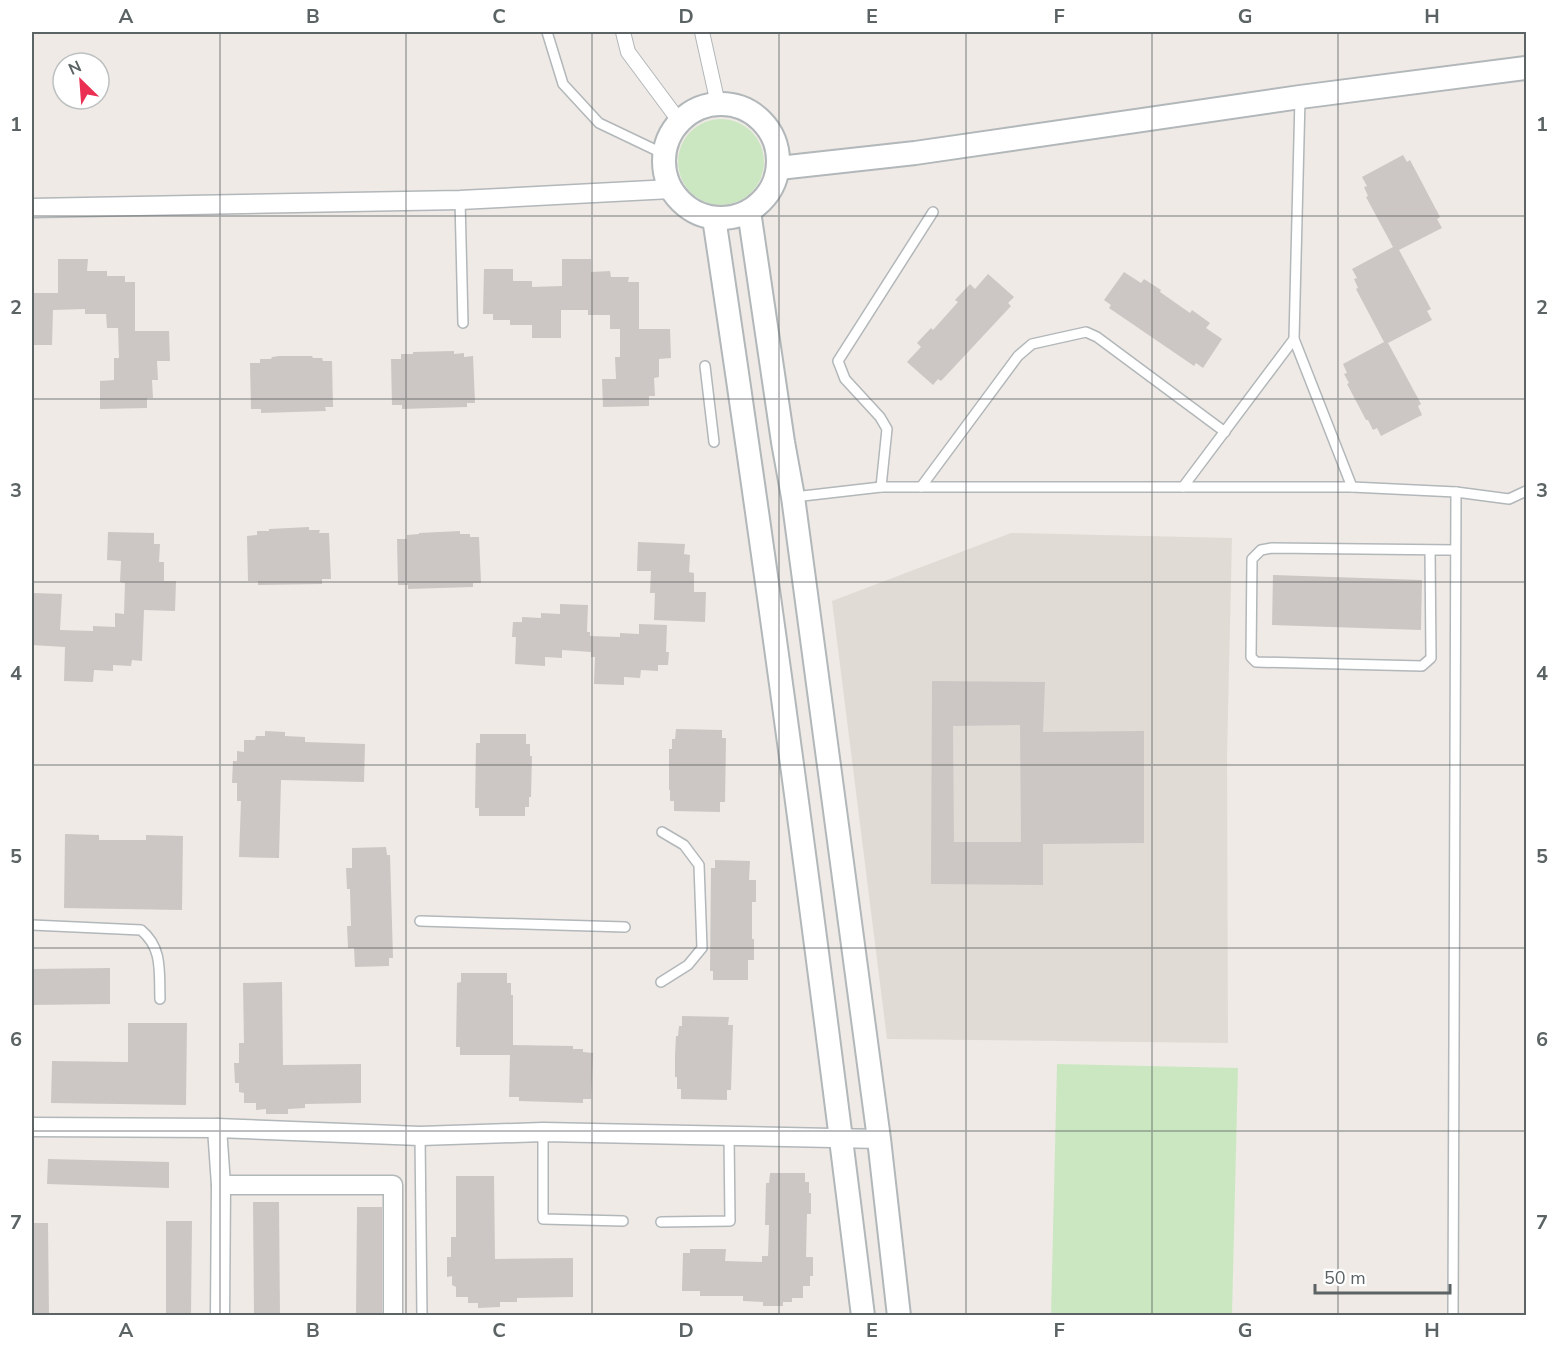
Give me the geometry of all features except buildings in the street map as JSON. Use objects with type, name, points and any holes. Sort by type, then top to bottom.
[{"type":"street","points":[[623,32],[628,52],[680,122]]},
{"type":"street","points":[[702,32],[718,104]]},
{"type":"street","points":[[779,168],[915,153],[1300,97],[1527,68]]},
{"type":"street","points":[[711,104],[728,104],[746,109],[761,119],[772,133],[778,150],[779,168],[773,185],[763,200],[749,211],[732,217],[714,218],[697,213],[682,203],[671,189],[665,172],[664,154],[669,136],[680,122],[694,110],[711,104]]},
{"type":"street","points":[[32,208],[460,201],[671,189]]},
{"type":"street","points":[[749,211],[793,497],[879,1139],[899,1316]]},
{"type":"street","points":[[714,218],[748,442],[863,1316]]},
{"type":"street","points":[[32,1127],[218,1128],[420,1136],[543,1132],[879,1139]]},
{"type":"street","points":[[218,1128],[221,1185],[220,1316]]},
{"type":"street","points":[[221,1185],[393,1185],[393,1316]]},
{"type":"lane","points":[[547,32],[563,84],[599,123],[664,154]]},
{"type":"lane","points":[[1300,97],[1294,339],[1352,487]]},
{"type":"lane","points":[[460,201],[463,322]]},
{"type":"lane","points":[[881,488],[887,429],[880,417],[845,379],[838,361],[933,212]]},
{"type":"lane","points":[[921,488],[1018,356],[1032,344],[1086,332],[1097,337],[1225,432]]},
{"type":"lane","points":[[1183,487],[1294,339]]},
{"type":"lane","points":[[705,366],[714,442]]},
{"type":"lane","points":[[793,497],[881,488],[1352,487],[1456,492],[1509,499],[1527,491]]},
{"type":"lane","points":[[1453,1316],[1456,492]]},
{"type":"lane","points":[[1430,550],[1431,658],[1422,666],[1256,662],[1251,657],[1252,559],[1260,550],[1272,548],[1455,550]]},
{"type":"lane","points":[[661,982],[687,965],[702,948],[699,865],[684,845],[662,832]]},
{"type":"lane","points":[[420,921],[625,927]]},
{"type":"lane","points":[[32,926],[141,930],[151,938],[157,952],[160,999]]},
{"type":"lane","points":[[543,1132],[543,1219],[623,1221]]},
{"type":"lane","points":[[420,1136],[422,1316]]},
{"type":"lane","points":[[662,1222],[730,1221],[729,1136]]},
{"type":"shaded area","points":[[1011,533],[1232,538],[1227,756],[1228,1043],[887,1039],[832,601]]},
{"type":"green space","points":[[721,119],[738,122],[752,131],[761,145],[764,162],[761,179],[752,193],[738,202],[721,205],[704,202],[690,193],[681,179],[678,162],[681,145],[690,131],[704,122]]},
{"type":"green space","points":[[1057,1064],[1238,1068],[1232,1315],[1051,1315]]}]
